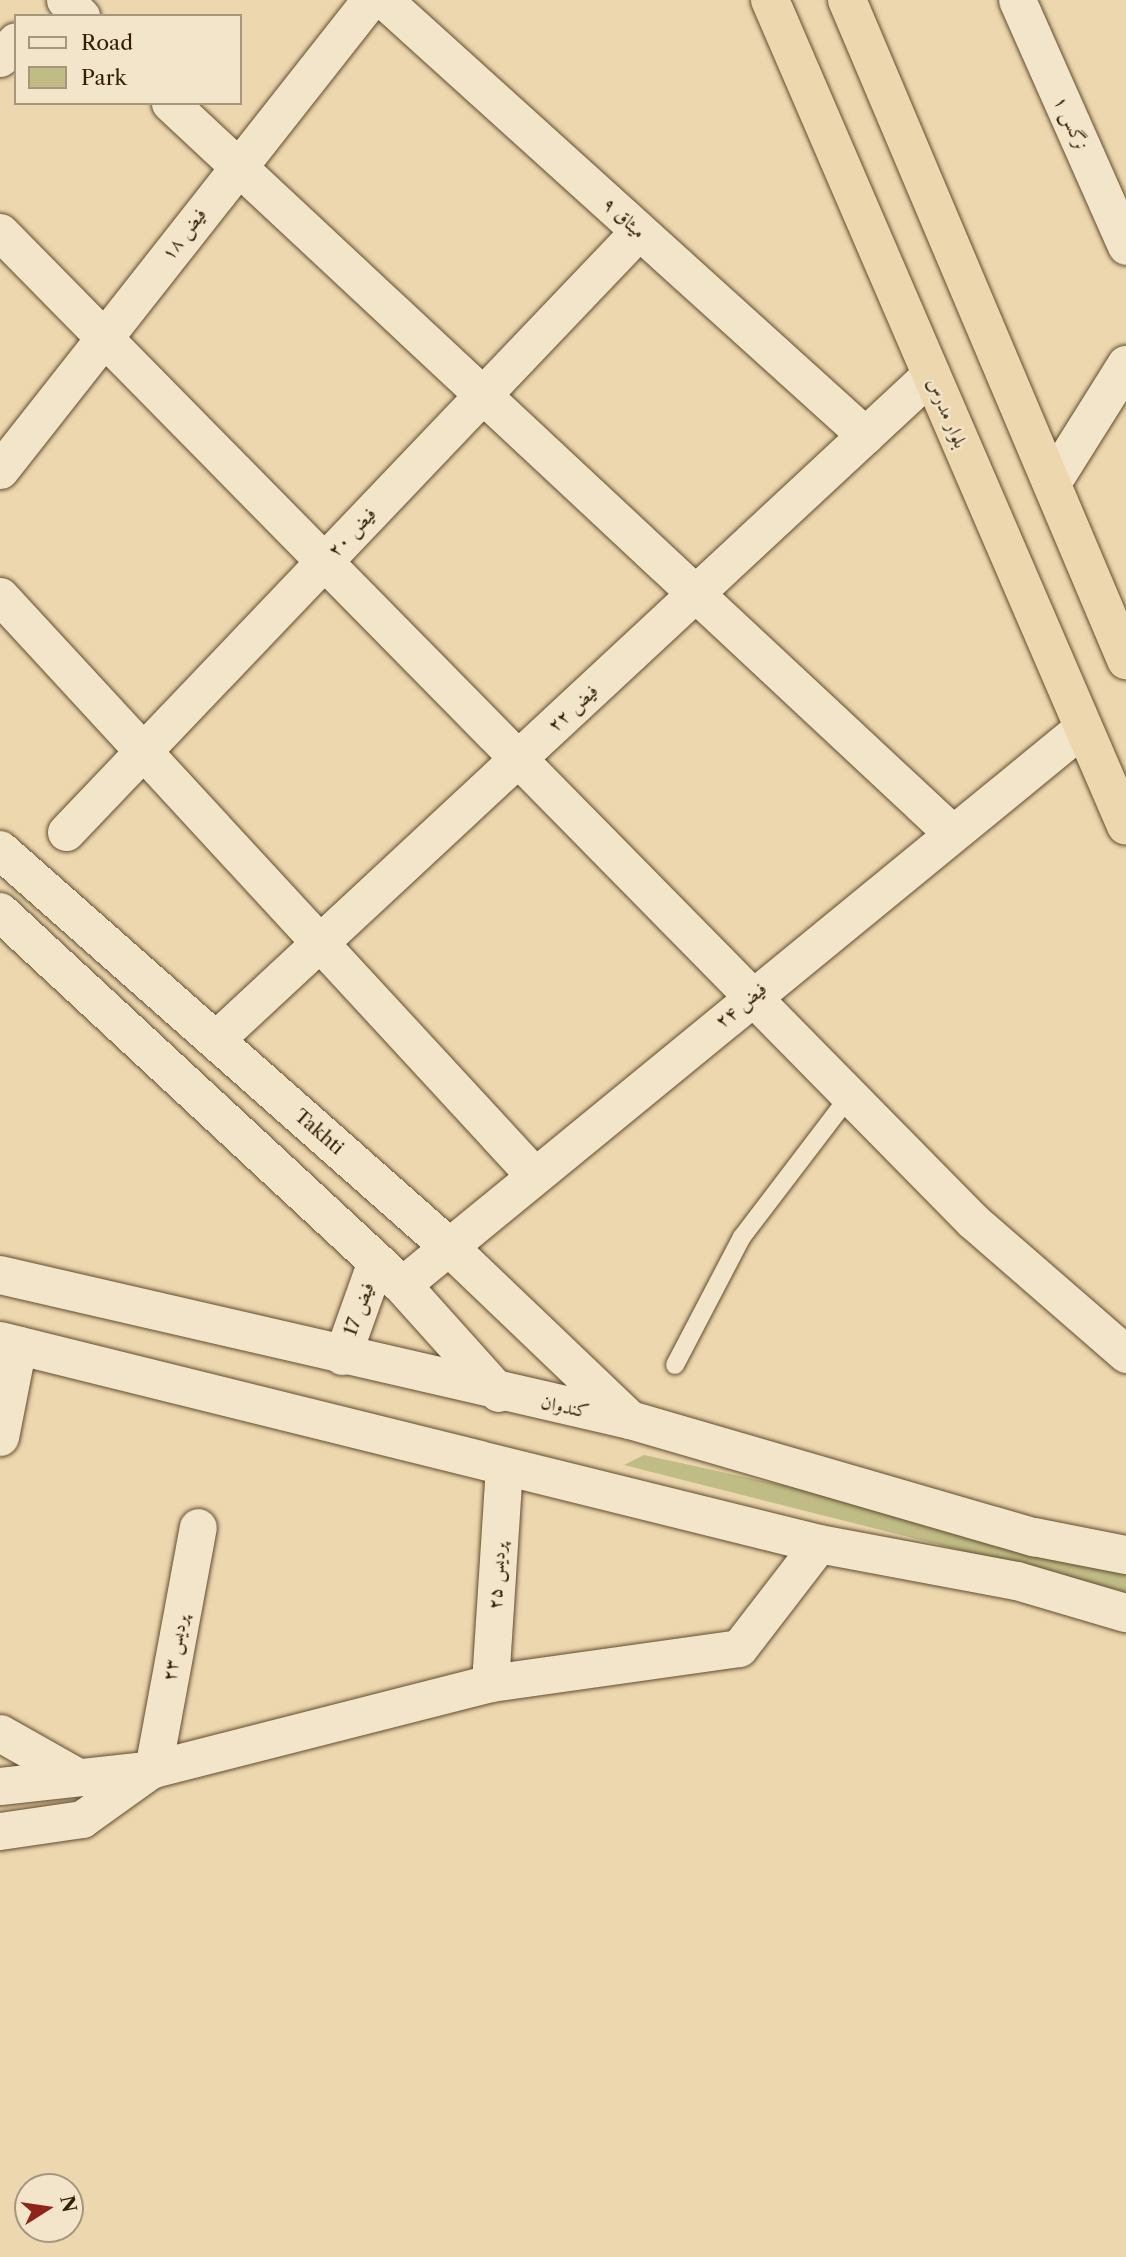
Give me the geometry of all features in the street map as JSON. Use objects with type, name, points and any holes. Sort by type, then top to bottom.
[{"type":"highway","name":"بلوار مدرس","points":[[770,0],[1126,826]]},
{"type":"highway","points":[[847,0],[1054,480],[1126,660]]},
{"type":"main road","points":[[1054,480],[1126,365]]},
{"type":"main road","name":"Takhti","points":[[0,850],[447,1245],[630,1420]]},
{"type":"main road","points":[[0,912],[389,1273],[499,1392]]},
{"type":"main road","name":"کندوان","points":[[0,1275],[342,1356],[630,1420],[1034,1536],[1126,1555]]},
{"type":"main road","points":[[9,1343],[818,1544],[1017,1581],[1126,1613]]},
{"type":"street","points":[[41,14],[53,0]]},
{"type":"street","points":[[65,0],[79,14]]},
{"type":"street","name":"فیض ۱۸","points":[[0,470],[370,0]]},
{"type":"street","name":"میثاق ۹","points":[[384,0],[865,435]]},
{"type":"street","name":"نرگس ۱","points":[[1017,0],[1126,246]]},
{"type":"street","points":[[0,58],[14,43]]},
{"type":"street","points":[[172,105],[481,397],[952,834]]},
{"type":"street","name":"فیض ۲۰","points":[[66,832],[639,231]]},
{"type":"street","points":[[0,232],[974,1221],[1126,1354]]},
{"type":"street","name":"فیض ۲۲","points":[[215,1040],[696,596],[931,374]]},
{"type":"street","points":[[0,596],[534,1175]]},
{"type":"street","name":"فیض ۲۴","points":[[389,1273],[447,1245],[1082,728]]},
{"type":"street","name":"فیض 17","points":[[342,1356],[389,1273]]},
{"type":"street","points":[[0,1437],[9,1343]]},
{"type":"street","name":"پردیس ۲۵","points":[[490,1684],[504,1468]]},
{"type":"street","name":"پردیس ۲۳","points":[[153,1769],[198,1527]]},
{"type":"street","points":[[0,1786],[153,1769],[490,1684],[739,1648],[818,1544]]},
{"type":"street","points":[[0,1733],[78,1777]]},
{"type":"street","points":[[0,1831],[82,1819],[153,1769]]},
{"type":"lane","points":[[675,1365],[742,1237],[850,1095]]},
{"type":"green space","points":[[644,1455],[1126,1560],[1126,1592],[624,1465]]}]
